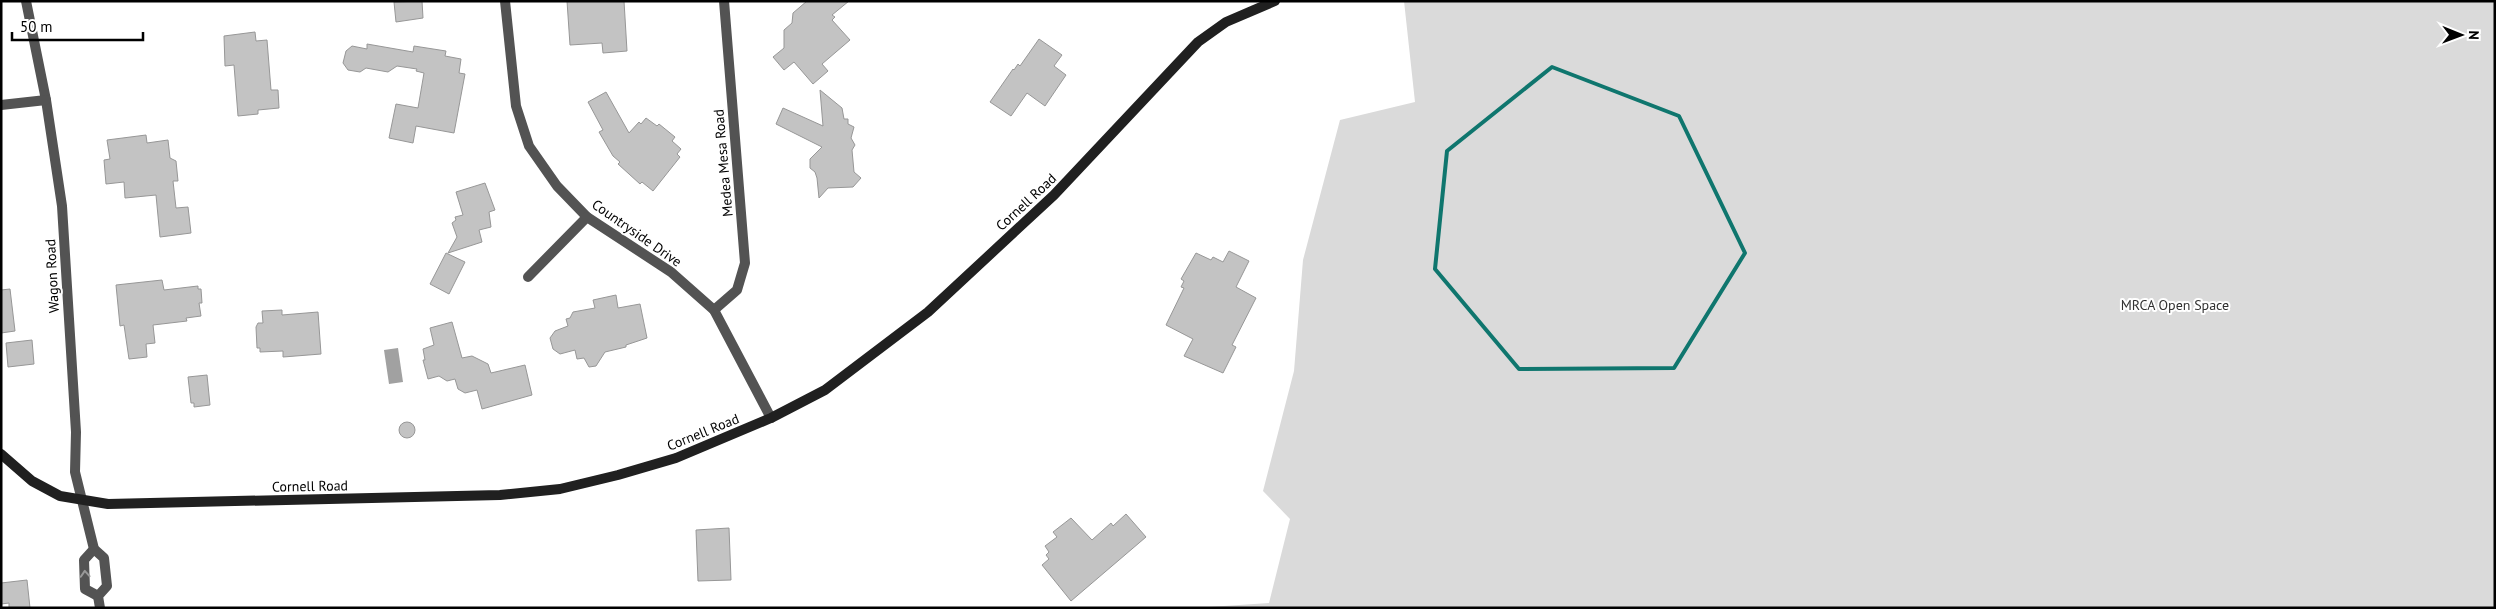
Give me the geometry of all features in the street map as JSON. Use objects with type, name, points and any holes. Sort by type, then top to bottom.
[{"type":"main road","name":"Cornell Road","points":[[1,454],[32,480],[60,496],[108,504],[490,496],[560,489],[676,458],[771,418],[825,390],[928,312],[1054,195],[1198,42],[1226,22],[1275,1]]},
{"type":"street","name":"Wagon Road","points":[[26,1],[46,100],[62,206],[76,432],[75,472],[94,549],[104,558],[107,586],[98,596]]},
{"type":"street","name":"Countryside Drive","points":[[504,1],[516,106],[529,146],[557,186],[587,217],[671,272],[714,310],[771,418]]},
{"type":"street","name":"Medea Mesa Road","points":[[714,310],[737,290],[745,263],[724,1]]},
{"type":"street","points":[[1,105],[46,100]]},
{"type":"street","points":[[528,277],[587,217]]},
{"type":"street","name":"Wagon Road","points":[[94,549],[84,560],[85,589],[98,596]]},
{"type":"street","name":"Wagon Road","points":[[98,596],[100,608]]},
{"type":"highlighted area","points":[[1552,67],[1679,116],[1745,253],[1674,368],[1519,369],[1435,269],[1447,151]]},
{"type":"green space","name":"MRCA Open Space","points":[[1404,1],[2495,1],[2495,608],[1194,608],[1269,603],[1290,519],[1263,491],[1294,371],[1303,260],[1340,120],[1415,102]]},
{"type":"shaded area","points":[[398,348],[403,382],[389,384],[384,350]]},
{"type":"building","points":[[422,1],[423,18],[396,22],[394,2]]},
{"type":"building","points":[[567,1],[624,1],[627,51],[603,53],[602,43],[570,45]]},
{"type":"building","points":[[807,1],[849,1],[832,15],[835,17],[832,20],[850,40],[822,64],[828,71],[813,84],[794,62],[784,70],[773,57],[784,48],[784,30],[792,23],[793,13]]},
{"type":"building","points":[[255,32],[256,41],[267,40],[271,90],[278,90],[279,108],[258,110],[258,114],[238,116],[234,65],[225,66],[224,36]]},
{"type":"building","points":[[1039,39],[1062,55],[1054,66],[1066,75],[1045,106],[1027,93],[1011,116],[990,102],[1013,69],[1018,64],[1020,66]]},
{"type":"building","points":[[367,44],[413,52],[414,46],[446,51],[445,56],[461,59],[459,73],[465,74],[454,133],[416,126],[413,143],[389,138],[396,104],[418,108],[424,73],[416,71],[417,69],[397,66],[388,72],[366,68],[360,72],[348,70],[343,63],[346,51],[352,46],[367,49]]},
{"type":"building","points":[[820,90],[842,108],[844,119],[848,119],[848,124],[854,127],[851,138],[855,145],[852,150],[854,172],[861,178],[853,187],[828,188],[819,198],[817,178],[815,172],[810,168],[810,159],[822,147],[776,124],[783,108],[823,126]]},
{"type":"building","points":[[606,92],[629,133],[639,122],[641,124],[646,118],[657,126],[659,124],[675,137],[672,141],[681,149],[677,154],[680,157],[653,191],[642,182],[640,184],[618,164],[620,162],[613,156],[599,132],[603,130],[588,102]]},
{"type":"building","points":[[146,135],[147,143],[168,140],[170,158],[176,161],[178,181],[173,181],[176,208],[188,207],[191,233],[160,237],[156,195],[125,198],[124,182],[106,184],[104,160],[110,159],[107,140]]},
{"type":"building","points":[[485,183],[495,210],[489,212],[491,227],[479,230],[482,242],[448,253],[457,237],[452,223],[456,220],[455,217],[463,215],[456,192]]},
{"type":"building","points":[[1229,251],[1249,261],[1236,287],[1256,298],[1232,345],[1236,347],[1223,373],[1184,356],[1193,339],[1166,325],[1184,288],[1181,287],[1184,281],[1181,279],[1196,253],[1211,260],[1213,257],[1223,262]]},
{"type":"building","points":[[446,253],[465,262],[449,294],[430,284]]},
{"type":"building","points":[[162,280],[164,290],[198,286],[198,289],[201,289],[202,303],[199,303],[201,316],[186,318],[187,321],[153,325],[155,343],[146,344],[147,357],[129,359],[124,325],[120,326],[116,285]]},
{"type":"building","points":[[10,289],[15,331],[1,333],[1,290]]},
{"type":"building","points":[[616,295],[618,308],[640,304],[647,338],[626,345],[626,347],[605,352],[596,366],[589,367],[584,358],[577,359],[575,350],[560,354],[553,349],[550,338],[555,331],[568,326],[566,319],[570,318],[573,312],[595,308],[593,300]]},
{"type":"building","points":[[282,310],[282,315],[318,312],[321,354],[283,357],[283,351],[260,352],[260,348],[257,348],[256,327],[258,323],[263,323],[262,311]]},
{"type":"building","points":[[452,322],[462,358],[472,356],[488,364],[491,373],[525,365],[532,395],[482,409],[477,390],[465,393],[458,389],[455,379],[447,381],[439,376],[428,379],[423,360],[425,360],[423,349],[434,345],[430,328]]},
{"type":"building","points":[[32,340],[34,364],[8,367],[6,343]]},
{"type":"building","points":[[207,375],[210,405],[194,407],[194,403],[191,403],[188,377]]},
{"type":"building","points":[[407,422],[413,424],[415,430],[413,436],[407,438],[401,436],[399,430],[401,424]]},
{"type":"building","points":[[1126,514],[1146,537],[1071,601],[1042,565],[1049,559],[1046,555],[1049,552],[1045,546],[1057,537],[1053,532],[1071,518],[1092,540],[1111,523],[1113,526]]},
{"type":"building","points":[[729,528],[731,580],[698,581],[696,530]]},
{"type":"building","points":[[27,580],[30,608],[9,608],[9,603],[1,604],[1,583]]}]
